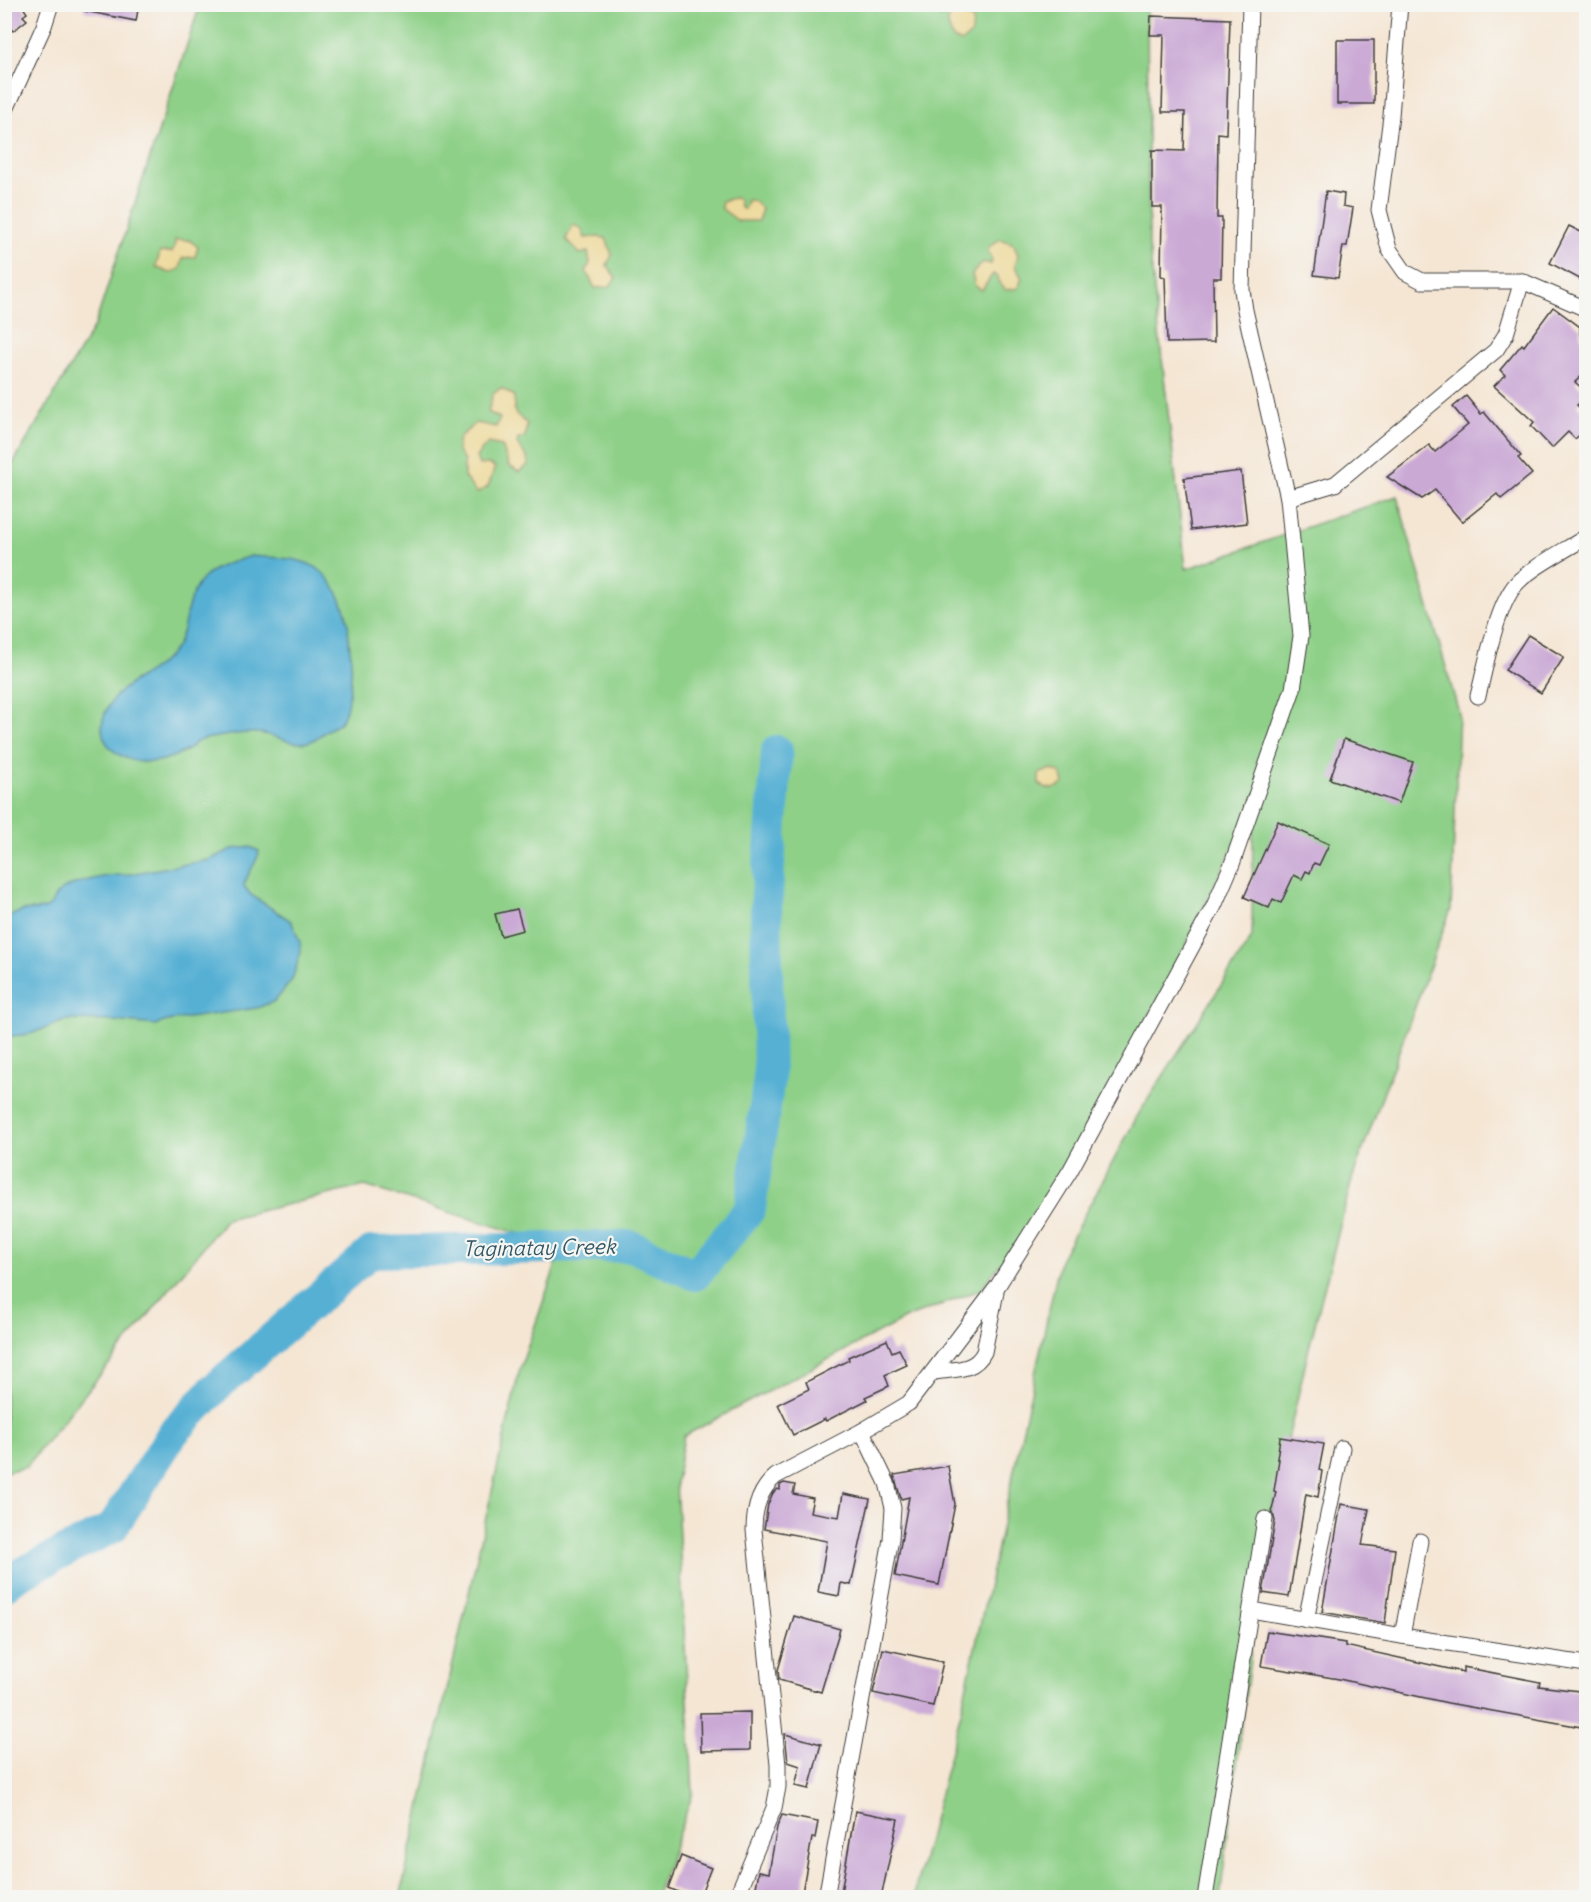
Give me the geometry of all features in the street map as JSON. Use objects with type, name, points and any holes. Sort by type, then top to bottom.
[{"type":"street","points":[[4,114],[44,26],[51,4]]},
{"type":"street","points":[[736,1898],[774,1808],[778,1787],[778,1765],[754,1530],[754,1512],[761,1494],[768,1483],[777,1476],[909,1403],[997,1287],[1070,1171],[1214,906],[1232,864],[1290,699],[1299,658],[1301,636],[1288,498],[1242,290],[1250,4]]},
{"type":"street","points":[[1400,4],[1391,116],[1379,210],[1389,249],[1405,272],[1422,281],[1522,281],[1587,309]]},
{"type":"street","points":[[1288,498],[1335,484],[1496,350],[1506,334],[1522,281]]},
{"type":"street","points":[[1478,696],[1501,612],[1512,589],[1533,571],[1587,537]]},
{"type":"street","points":[[933,1372],[972,1367],[980,1361],[984,1352],[997,1287]]},
{"type":"street","points":[[826,1898],[891,1539],[893,1508],[887,1483],[862,1431]]},
{"type":"street","points":[[1306,1620],[1342,1448]]},
{"type":"street","points":[[1205,1898],[1265,1520]]},
{"type":"street","points":[[1402,1636],[1420,1541]]},
{"type":"street","points":[[1251,1610],[1587,1664]]},
{"type":"green space","points":[[200,5],[1147,5],[1149,245],[1186,569],[1397,496],[1459,713],[1451,909],[1352,1179],[1308,1352],[1265,1540],[1220,1897],[916,1897],[916,1886],[961,1712],[1060,1260],[1138,1115],[1252,937],[1253,806],[1165,988],[1063,1169],[1018,1241],[980,1290],[906,1318],[684,1436],[676,1482],[693,1793],[656,1897],[400,1897],[519,1372],[562,1247],[365,1186],[226,1219],[26,1467],[5,1472],[5,477],[95,325]]},
{"type":"sand","points":[[935,5],[969,5],[965,16],[973,19],[972,33],[962,42],[953,39],[948,25],[949,14],[940,17]]},
{"type":"sand","points":[[739,199],[740,208],[744,209],[747,200],[754,201],[762,209],[758,221],[738,221],[721,208],[722,201]]},
{"type":"sand","points":[[573,225],[581,228],[585,238],[606,238],[612,255],[607,265],[616,278],[609,287],[595,288],[586,271],[590,263],[588,252],[580,254],[566,239]]},
{"type":"sand","points":[[1000,239],[1014,244],[1018,256],[1015,266],[1022,278],[1018,288],[1006,290],[999,283],[998,276],[993,274],[982,290],[975,286],[972,274],[983,262],[991,264],[989,247]]},
{"type":"sand","points":[[175,240],[189,240],[198,247],[195,257],[183,258],[180,269],[169,273],[156,267],[160,252],[172,252]]},
{"type":"sand","points":[[501,388],[514,396],[515,413],[527,424],[525,437],[518,439],[517,444],[527,457],[528,465],[519,472],[509,466],[502,446],[488,443],[476,457],[479,465],[489,464],[495,467],[488,487],[477,493],[464,477],[464,461],[457,450],[459,438],[476,423],[496,427],[500,418],[488,412],[493,394]]},
{"type":"sand","points":[[1051,769],[1061,773],[1064,783],[1052,789],[1039,784],[1039,774]]},
{"type":"water","points":[[251,556],[285,558],[309,564],[323,573],[337,593],[348,623],[351,663],[350,692],[343,719],[315,739],[305,743],[248,733],[203,739],[182,753],[159,761],[147,762],[125,758],[108,745],[103,736],[102,725],[111,702],[118,693],[157,666],[174,650],[182,634],[194,590],[200,581],[207,574],[226,564]]},
{"type":"water","points":[[250,847],[259,851],[244,886],[251,895],[291,921],[300,942],[301,952],[292,980],[275,1001],[257,1008],[167,1021],[156,1025],[67,1020],[30,1034],[5,1037],[5,916],[48,907],[62,890],[79,883],[209,860],[232,849]]},
{"type":"building","points":[[4,4],[21,4],[27,13],[23,16],[27,20],[13,31],[4,20]]},
{"type":"building","points":[[85,4],[139,4],[136,21],[84,11]]},
{"type":"building","points":[[1151,16],[1230,19],[1226,134],[1218,133],[1217,218],[1222,218],[1221,278],[1213,278],[1214,342],[1167,343],[1165,277],[1161,276],[1162,207],[1152,207],[1152,150],[1184,151],[1185,112],[1162,112],[1164,35],[1150,35]]},
{"type":"building","points":[[1337,40],[1374,40],[1374,104],[1337,104]]},
{"type":"building","points":[[1326,191],[1344,194],[1343,206],[1353,208],[1347,246],[1343,246],[1338,278],[1314,275]]},
{"type":"building","points":[[1569,226],[1587,235],[1587,283],[1550,263]]},
{"type":"building","points":[[1553,307],[1580,327],[1587,360],[1585,373],[1575,382],[1587,393],[1587,396],[1577,405],[1587,415],[1587,428],[1575,439],[1568,432],[1552,448],[1531,426],[1534,422],[1494,386],[1505,375],[1500,370],[1522,344],[1524,346]]},
{"type":"building","points":[[1466,396],[1481,414],[1484,412],[1521,456],[1518,458],[1532,474],[1501,499],[1497,494],[1462,522],[1435,490],[1422,499],[1387,477],[1429,445],[1435,452],[1468,425],[1453,407]]},
{"type":"building","points":[[1241,471],[1247,523],[1191,530],[1184,478]]},
{"type":"building","points":[[1528,635],[1564,657],[1541,693],[1505,670]]},
{"type":"building","points":[[1344,739],[1413,762],[1399,803],[1330,779]]},
{"type":"building","points":[[1278,821],[1329,844],[1319,865],[1314,863],[1310,873],[1306,871],[1302,879],[1294,875],[1281,903],[1273,899],[1269,908],[1244,897]]},
{"type":"building","points":[[517,909],[523,930],[501,936],[495,914]]},
{"type":"building","points":[[887,1340],[892,1352],[899,1349],[907,1365],[885,1375],[889,1386],[865,1397],[867,1400],[826,1421],[825,1419],[793,1435],[778,1404],[809,1389],[806,1382],[849,1360],[848,1357]]},
{"type":"building","points":[[1280,1437],[1324,1444],[1319,1470],[1322,1471],[1318,1497],[1306,1494],[1289,1597],[1263,1593],[1275,1521],[1272,1510],[1276,1492],[1274,1491]]},
{"type":"building","points":[[948,1466],[955,1504],[939,1585],[895,1576],[909,1497],[901,1499],[894,1475]]},
{"type":"building","points":[[784,1483],[795,1485],[793,1494],[813,1498],[810,1512],[839,1517],[843,1494],[870,1499],[851,1585],[841,1583],[839,1596],[818,1592],[827,1541],[764,1529],[768,1504],[773,1493],[777,1489],[780,1490],[780,1485]]},
{"type":"building","points":[[1341,1504],[1369,1509],[1362,1545],[1395,1549],[1385,1623],[1322,1612]]},
{"type":"building","points":[[794,1616],[840,1629],[821,1692],[779,1680],[778,1670]]},
{"type":"building","points":[[1267,1631],[1345,1643],[1345,1646],[1463,1672],[1463,1667],[1540,1682],[1539,1686],[1587,1692],[1587,1728],[1448,1703],[1339,1679],[1261,1666]]},
{"type":"building","points":[[883,1649],[943,1662],[933,1706],[873,1693]]},
{"type":"building","points":[[750,1712],[750,1750],[701,1751],[700,1713]]},
{"type":"building","points":[[785,1734],[821,1744],[809,1789],[795,1786],[800,1766],[788,1762]]},
{"type":"building","points":[[855,1811],[898,1819],[881,1898],[840,1898]]},
{"type":"building","points":[[782,1815],[818,1822],[815,1838],[812,1838],[801,1898],[754,1898],[759,1871],[769,1873],[777,1827]]},
{"type":"building","points":[[681,1856],[711,1868],[699,1898],[692,1898],[669,1888]]},
{"type":"waterway","name":"Taginatay Creek","points":[[4,1586],[16,1576],[112,1528],[173,1433],[215,1388],[371,1252],[631,1246],[695,1275],[750,1209],[769,1079],[766,909],[777,751]]}]
